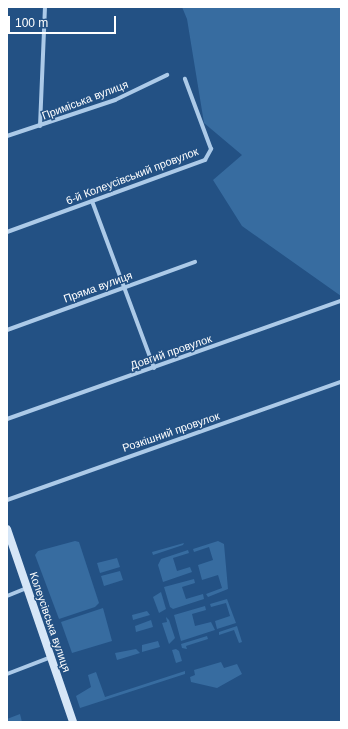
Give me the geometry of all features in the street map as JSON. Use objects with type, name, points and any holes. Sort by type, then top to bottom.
[{"type":"street","points":[[40,126],[44,7]]},
{"type":"street","name":"Приміська вулиця","points":[[7,136],[115,100],[167,75]]},
{"type":"street","name":"6-й Колеусівський провулок","points":[[7,232],[205,160],[211,149],[185,80]]},
{"type":"street","points":[[92,201],[122,288],[154,368]]},
{"type":"street","name":"Пряма вулиця","points":[[7,330],[195,262]]},
{"type":"street","name":"Довгий провулок","points":[[7,419],[341,301]]},
{"type":"street","name":"Розкішний провулок","points":[[7,500],[341,382]]},
{"type":"street","name":"Колеусівська вулиця","points":[[7,529],[73,722]]},
{"type":"street","points":[[7,596],[27,588]]},
{"type":"street","points":[[7,674],[51,657]]},
{"type":"shaded area","points":[[182,7],[341,7],[341,296],[242,226],[213,180],[242,155],[204,123],[187,19]]},
{"type":"shaded area","points":[[75,541],[79,542],[99,603],[95,607],[59,619],[35,555],[38,551]]},
{"type":"shaded area","points":[[218,541],[224,544],[228,589],[208,597],[206,594],[222,588],[218,575],[202,580],[198,565],[213,560],[209,547],[194,552],[193,549]]},
{"type":"shaded area","points":[[184,543],[183,545],[153,555],[152,552]]},
{"type":"shaded area","points":[[188,550],[189,553],[173,558],[177,571],[190,567],[192,572],[163,582],[158,565],[161,559]]},
{"type":"shaded area","points":[[117,558],[120,567],[100,573],[97,563]]},
{"type":"shaded area","points":[[120,571],[123,580],[104,586],[101,576]]},
{"type":"shaded area","points":[[194,579],[195,583],[182,587],[186,599],[203,594],[204,599],[173,609],[170,607],[164,587]]},
{"type":"shaded area","points":[[161,592],[166,609],[159,613],[153,597]]},
{"type":"shaded area","points":[[227,599],[236,623],[217,629],[215,621],[230,616],[226,603],[211,607],[210,604]]},
{"type":"shaded area","points":[[205,606],[206,610],[192,614],[195,626],[211,622],[215,630],[181,641],[174,615]]},
{"type":"shaded area","points":[[103,608],[112,641],[72,653],[61,622]]},
{"type":"shaded area","points":[[147,611],[150,615],[133,620],[132,615]]},
{"type":"shaded area","points":[[166,617],[169,620],[175,638],[169,644],[162,623],[167,622]]},
{"type":"shaded area","points":[[151,620],[153,627],[136,632],[135,626]]},
{"type":"shaded area","points":[[237,626],[242,642],[239,643],[234,630],[219,635],[219,632]]},
{"type":"shaded area","points":[[207,636],[208,639],[186,646],[187,649],[182,648],[181,644]]},
{"type":"shaded area","points":[[158,641],[160,647],[142,652],[142,645]]},
{"type":"shaded area","points":[[136,649],[140,653],[117,660],[115,653]]},
{"type":"shaded area","points":[[176,649],[179,651],[182,661],[176,663],[172,650]]},
{"type":"shaded area","points":[[221,662],[224,668],[237,664],[242,674],[217,688],[191,682],[190,677],[195,675],[194,670]]},
{"type":"shaded area","points":[[185,671],[185,674],[80,708],[76,696],[91,687],[88,675],[96,672],[105,697]]},
{"type":"shaded area","points":[[20,714],[22,722],[7,722],[7,719]]}]
